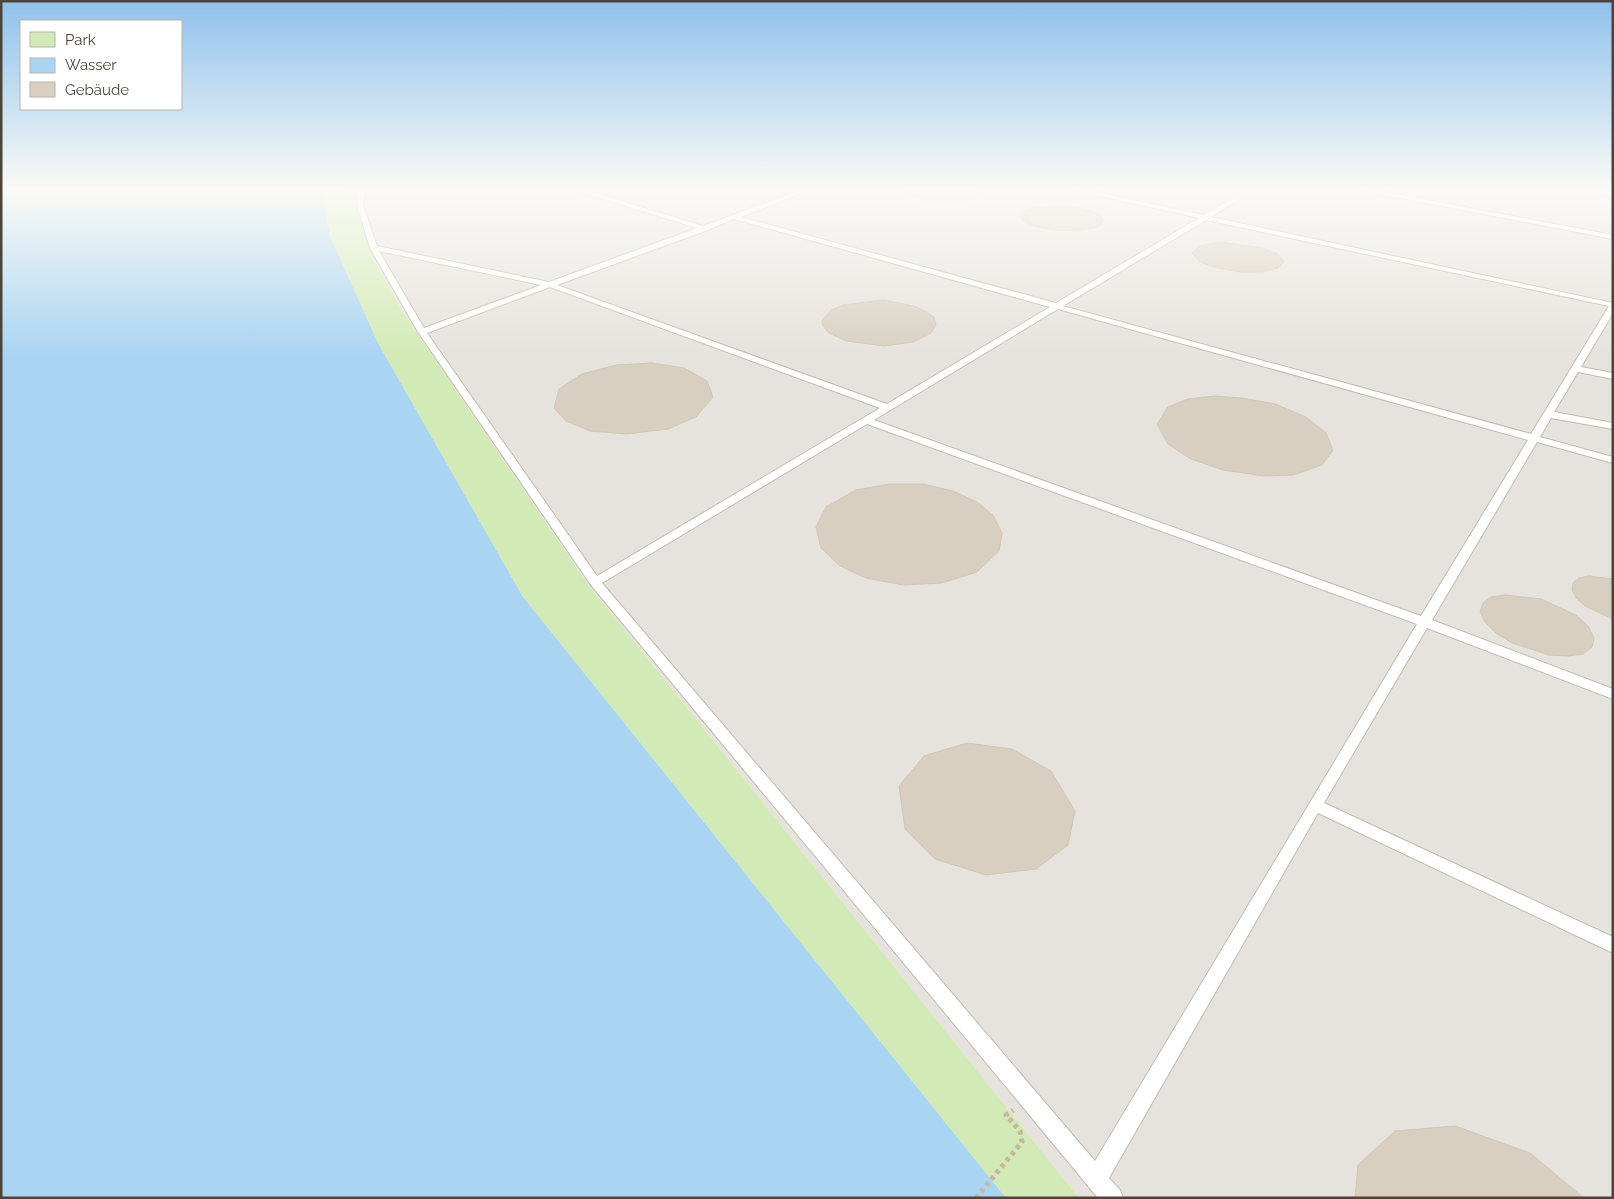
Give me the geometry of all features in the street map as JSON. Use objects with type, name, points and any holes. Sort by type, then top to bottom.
[{"type":"lane","points":[[373,245],[422,332],[595,582],[1112,1198]]},
{"type":"lane","points":[[422,332],[662,245]]},
{"type":"lane","points":[[835,245],[1613,460]]},
{"type":"lane","points":[[595,582],[1160,245]]},
{"type":"lane","points":[[1096,1180],[1315,805],[1613,305],[1331,245]]},
{"type":"lane","points":[[374,248],[551,285],[889,408]]},
{"type":"lane","points":[[1574,369],[1613,376]]},
{"type":"lane","points":[[1547,414],[1613,426]]},
{"type":"lane","points":[[866,420],[1424,622],[1613,694]]},
{"type":"lane","points":[[1315,805],[1613,945]]},
{"type":"path","points":[[976,1198],[1022,1142],[1020,1131],[1006,1115]]},
{"type":"shaded area","points":[[369,245],[1613,245],[1613,1198],[1079,1198],[587,583],[402,311],[373,258]]},
{"type":"green space","points":[[334,245],[369,245],[373,258],[402,311],[587,583],[1079,1198],[1006,1198],[523,597],[379,345]]},
{"type":"water","points":[[1,245],[334,245],[379,345],[523,597],[1006,1198],[1,1198]]},
{"type":"building","points":[[1242,245],[1263,248],[1278,254],[1284,262],[1278,268],[1262,272],[1241,272],[1217,268],[1200,262],[1192,253],[1199,246]]},
{"type":"building","points":[[883,300],[914,306],[927,312],[934,317],[936,325],[931,333],[913,342],[884,346],[846,341],[829,333],[823,326],[822,321],[831,310],[843,305]]},
{"type":"building","points":[[652,363],[684,368],[707,381],[713,397],[696,417],[668,429],[627,434],[590,431],[566,421],[554,408],[559,389],[582,374],[616,365]]},
{"type":"building","points":[[1214,396],[1242,398],[1275,404],[1306,417],[1326,433],[1333,450],[1322,465],[1293,475],[1264,476],[1223,470],[1191,459],[1168,444],[1157,424],[1168,407],[1188,399]]},
{"type":"building","points":[[889,484],[923,484],[953,491],[977,502],[993,515],[1002,533],[999,551],[977,572],[942,583],[903,585],[866,578],[840,566],[821,548],[816,527],[826,507],[856,490]]},
{"type":"building","points":[[1589,576],[1613,579],[1613,619],[1585,606],[1576,598],[1572,590],[1573,583],[1579,578]]},
{"type":"building","points":[[1505,595],[1541,599],[1576,615],[1588,626],[1594,638],[1592,647],[1583,654],[1568,656],[1549,655],[1512,643],[1496,633],[1485,622],[1480,612],[1483,603],[1491,597]]},
{"type":"building","points":[[967,743],[1012,749],[1051,771],[1075,811],[1068,845],[1036,869],[986,875],[935,859],[905,829],[899,786],[924,756]]},
{"type":"building","points":[[1455,1126],[1530,1153],[1584,1198],[1355,1198],[1358,1165],[1395,1131]]}]
